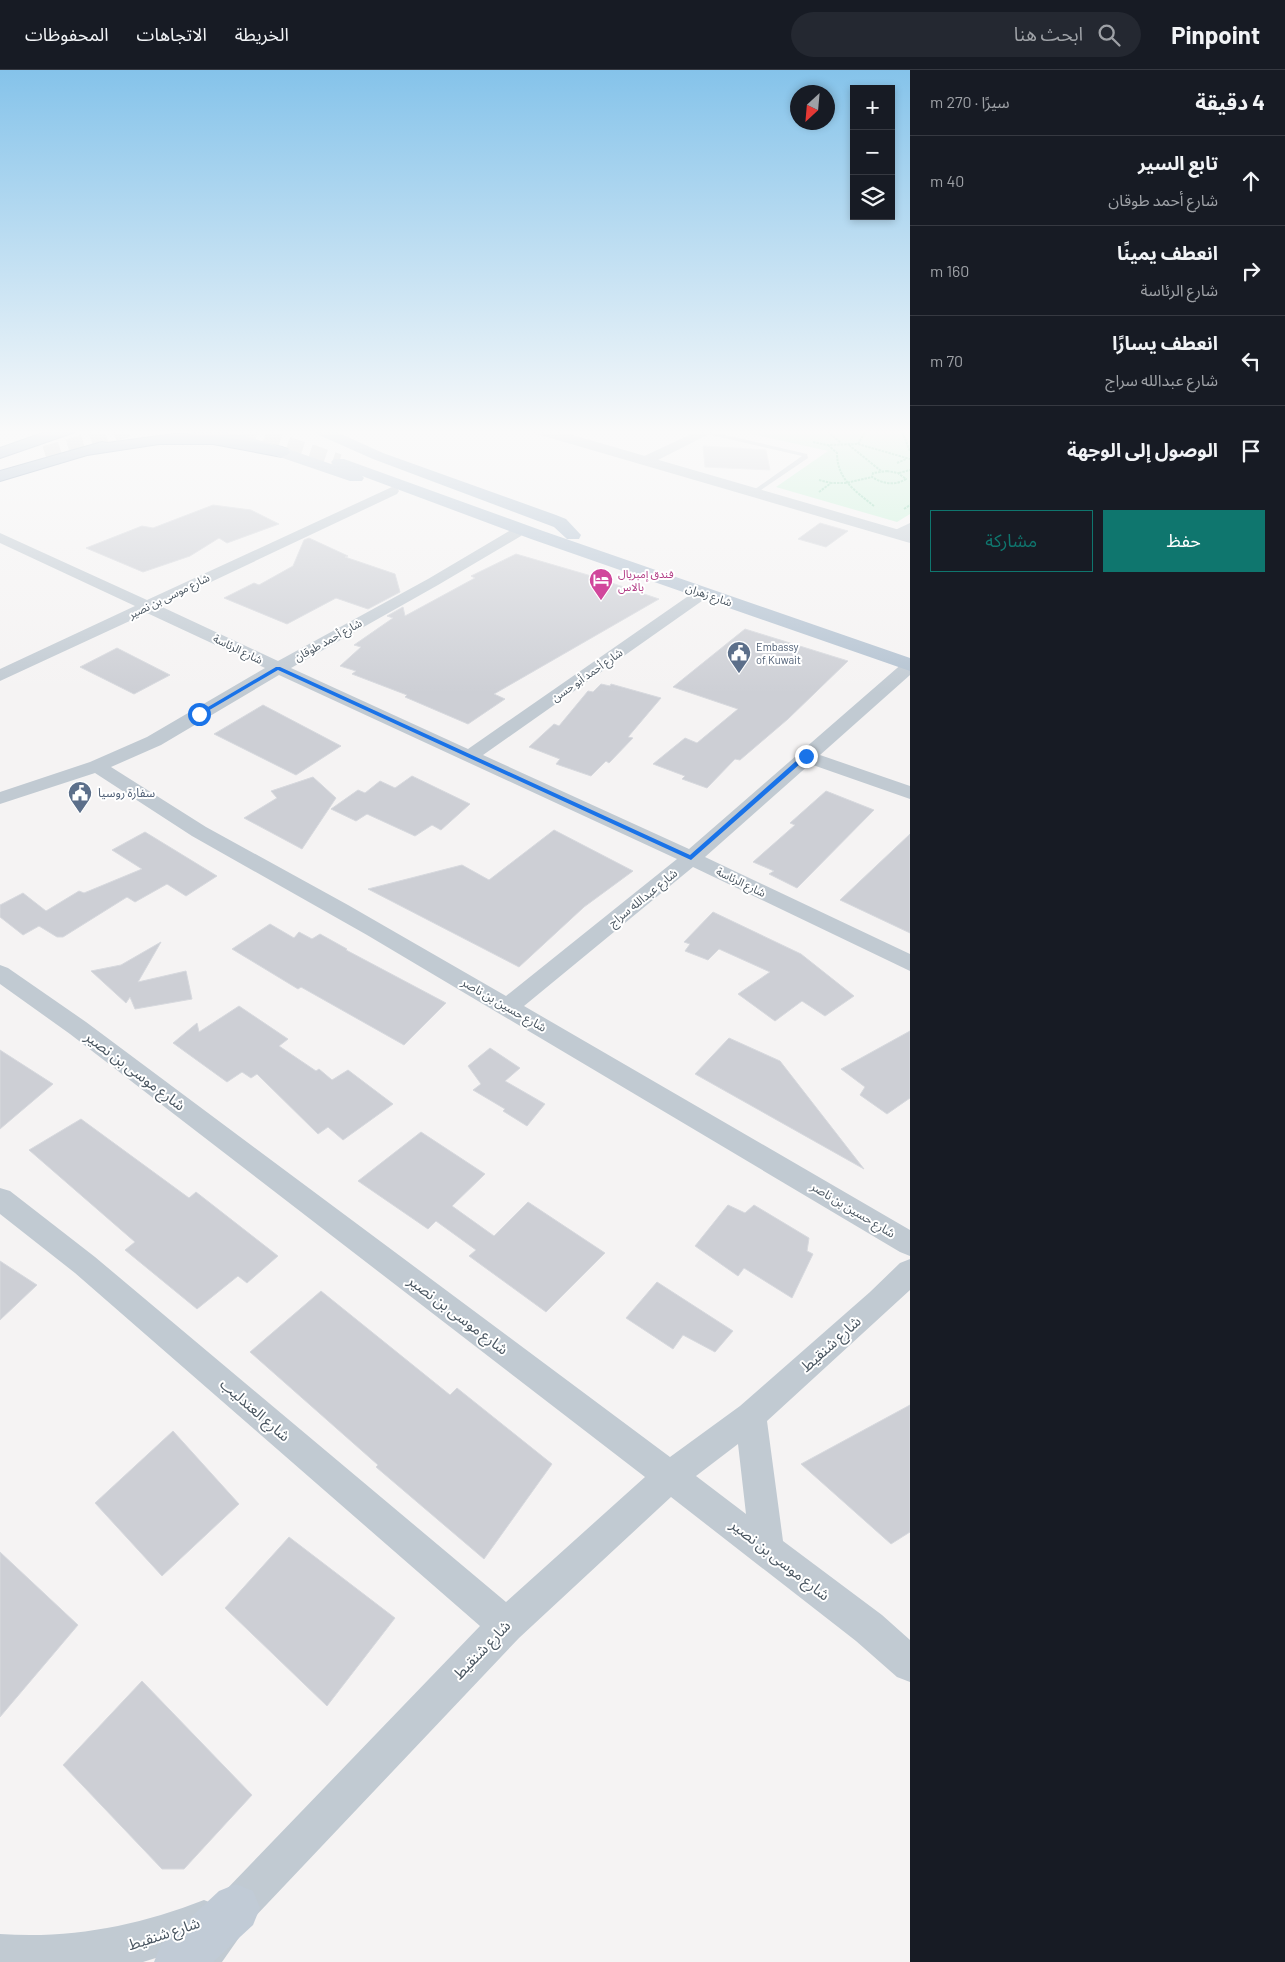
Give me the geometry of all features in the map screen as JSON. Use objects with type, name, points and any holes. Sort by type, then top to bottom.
[{"type":"main road","points":[[470,517],[516,533],[537,535]]},
{"type":"main road","name":"شارع زهران","points":[[489,517],[910,666]]},
{"type":"main road","name":"شارع زهران","points":[[523,517],[910,652]]},
{"type":"main road","points":[[545,517],[560,523],[573,535]]},
{"type":"main road","points":[[178,1962],[236,1908]]},
{"type":"street","name":"شارع موسى بن نصير","points":[[0,676],[336,517]]},
{"type":"street","points":[[846,517],[906,533]]},
{"type":"street","name":"شارع أحمد طوقان","points":[[0,798],[97,766],[154,741],[278,668],[433,582],[516,533]]},
{"type":"street","name":"شارع الرئاسة","points":[[0,537],[278,668],[691,858],[910,963]]},
{"type":"street","name":"شارع أحمد أبو حسن","points":[[470,756],[703,593]]},
{"type":"street","name":"شارع عبدالله سراج","points":[[508,1007],[691,858],[910,666]]},
{"type":"street","points":[[806,756],[910,793]]},
{"type":"street","name":"شارع حسين بن ناصر","points":[[97,766],[124,786],[192,827],[508,1007],[910,1244]]},
{"type":"street","name":"شارع موسى بن نصير","points":[[0,974],[78,1028],[670,1476],[869,1628],[910,1664]]},
{"type":"street","name":"شارع العندليب","points":[[0,1199],[85,1265],[506,1625]]},
{"type":"street","name":"شارع شنقيط","points":[[197,1962],[236,1908],[506,1625],[670,1476],[751,1416],[880,1301],[910,1270]]},
{"type":"street","points":[[751,1416],[767,1550]]},
{"type":"street","name":"شارع شنقيط","points":[[0,1955],[15,1957],[71,1957],[126,1948],[181,1930],[236,1908]]},
{"type":"green space","points":[[881,517],[905,517],[897,522]]},
{"type":"building","points":[[181,517],[266,517],[279,524],[227,543],[219,538],[190,556],[143,572],[86,548],[142,526],[153,528]]},
{"type":"building","points":[[820,523],[848,531],[826,547],[798,539]]},
{"type":"building","points":[[309,538],[348,556],[345,557],[395,574],[400,592],[368,609],[336,598],[287,624],[224,598],[254,583],[259,585],[293,566],[304,540]]},
{"type":"building","points":[[516,554],[588,575],[659,599],[494,694],[505,699],[468,724],[405,697],[407,695],[352,674],[356,671],[340,666],[361,647],[354,645],[393,618],[387,616],[403,607],[405,616],[475,578],[471,576]]},
{"type":"building","points":[[745,629],[848,661],[788,719],[740,760],[735,759],[707,788],[682,779],[685,776],[653,764],[685,738],[697,743],[738,709],[673,687]]},
{"type":"building","points":[[117,648],[170,675],[134,694],[80,667]]},
{"type":"building","points":[[601,684],[610,686],[611,684],[661,698],[628,737],[633,738],[609,763],[606,761],[591,776],[556,764],[560,759],[529,747],[554,724],[559,726],[588,691],[593,692]]},
{"type":"building","points":[[263,705],[341,746],[296,775],[214,734]]},
{"type":"building","points":[[412,776],[470,804],[441,830],[432,825],[415,836],[367,814],[356,821],[331,809],[358,790],[365,793],[380,781],[395,788]]},
{"type":"building","points":[[313,777],[336,798],[302,849],[244,818],[277,798],[271,791]]},
{"type":"building","points":[[826,791],[874,810],[797,888],[769,874],[774,871],[753,862],[795,825],[790,823]]},
{"type":"building","points":[[554,830],[633,871],[584,907],[519,967],[368,889],[462,865],[489,880]]},
{"type":"building","points":[[145,832],[217,876],[186,896],[167,884],[135,902],[127,897],[63,937],[57,937],[39,926],[23,935],[0,917],[0,905],[23,893],[46,911],[79,891],[84,893],[142,869],[112,850]]},
{"type":"building","points":[[910,834],[910,933],[840,900]]},
{"type":"building","points":[[713,912],[801,954],[854,996],[825,1016],[802,1001],[775,1021],[738,994],[770,972],[719,949],[708,960],[685,951],[690,944],[684,942]]},
{"type":"building","points":[[270,924],[294,938],[299,932],[312,939],[320,934],[346,950],[446,1003],[404,1045],[301,987],[298,989],[232,949]]},
{"type":"building","points":[[161,942],[138,982],[186,971],[192,999],[135,1009],[130,997],[126,1003],[91,971],[121,965]]},
{"type":"building","points":[[239,1006],[288,1039],[279,1046],[316,1071],[319,1069],[332,1080],[348,1070],[393,1104],[343,1140],[328,1127],[318,1134],[257,1074],[251,1078],[242,1072],[227,1082],[173,1043],[197,1023],[199,1032]]},
{"type":"building","points":[[910,1031],[910,1098],[887,1114],[860,1095],[865,1087],[841,1069]]},
{"type":"building","points":[[729,1038],[780,1061],[864,1169],[695,1074]]},
{"type":"building","points":[[490,1048],[520,1068],[505,1081],[545,1104],[527,1126],[503,1111],[505,1109],[473,1090],[481,1084],[468,1066]]},
{"type":"building","points":[[0,1050],[53,1084],[0,1129]]},
{"type":"building","points":[[81,1119],[189,1198],[196,1192],[278,1256],[247,1283],[238,1276],[197,1309],[125,1250],[135,1242],[29,1150]]},
{"type":"building","points":[[421,1132],[485,1174],[452,1206],[494,1236],[528,1202],[605,1253],[546,1312],[469,1256],[476,1250],[436,1221],[428,1229],[358,1181]]},
{"type":"building","points":[[728,1205],[745,1213],[754,1205],[809,1238],[807,1251],[813,1254],[792,1298],[744,1268],[738,1276],[695,1246]]},
{"type":"building","points":[[0,1261],[37,1285],[0,1320]]},
{"type":"building","points":[[657,1282],[733,1331],[715,1352],[683,1335],[673,1349],[626,1318]]},
{"type":"building","points":[[321,1291],[450,1395],[457,1388],[552,1464],[484,1559],[376,1467],[378,1465],[250,1352]]},
{"type":"building","points":[[910,1405],[910,1532],[891,1544],[801,1464]]},
{"type":"building","points":[[173,1431],[239,1504],[162,1576],[95,1503]]},
{"type":"building","points":[[289,1537],[395,1618],[327,1706],[225,1608]]},
{"type":"building","points":[[0,1552],[78,1625],[0,1717]]},
{"type":"building","points":[[142,1681],[252,1795],[184,1869],[162,1869],[63,1765]]},
{"type":"place","name":"فندق إمبريال بالاس","points":[[601,601]]},
{"type":"place","name":"Embassy of Kuwait","points":[[739,674]]},
{"type":"place","name":"سفارة روسيا","points":[[80,814]]},
{"type":"route","points":[[199,714],[278,668],[691,858],[806,756]]}]
